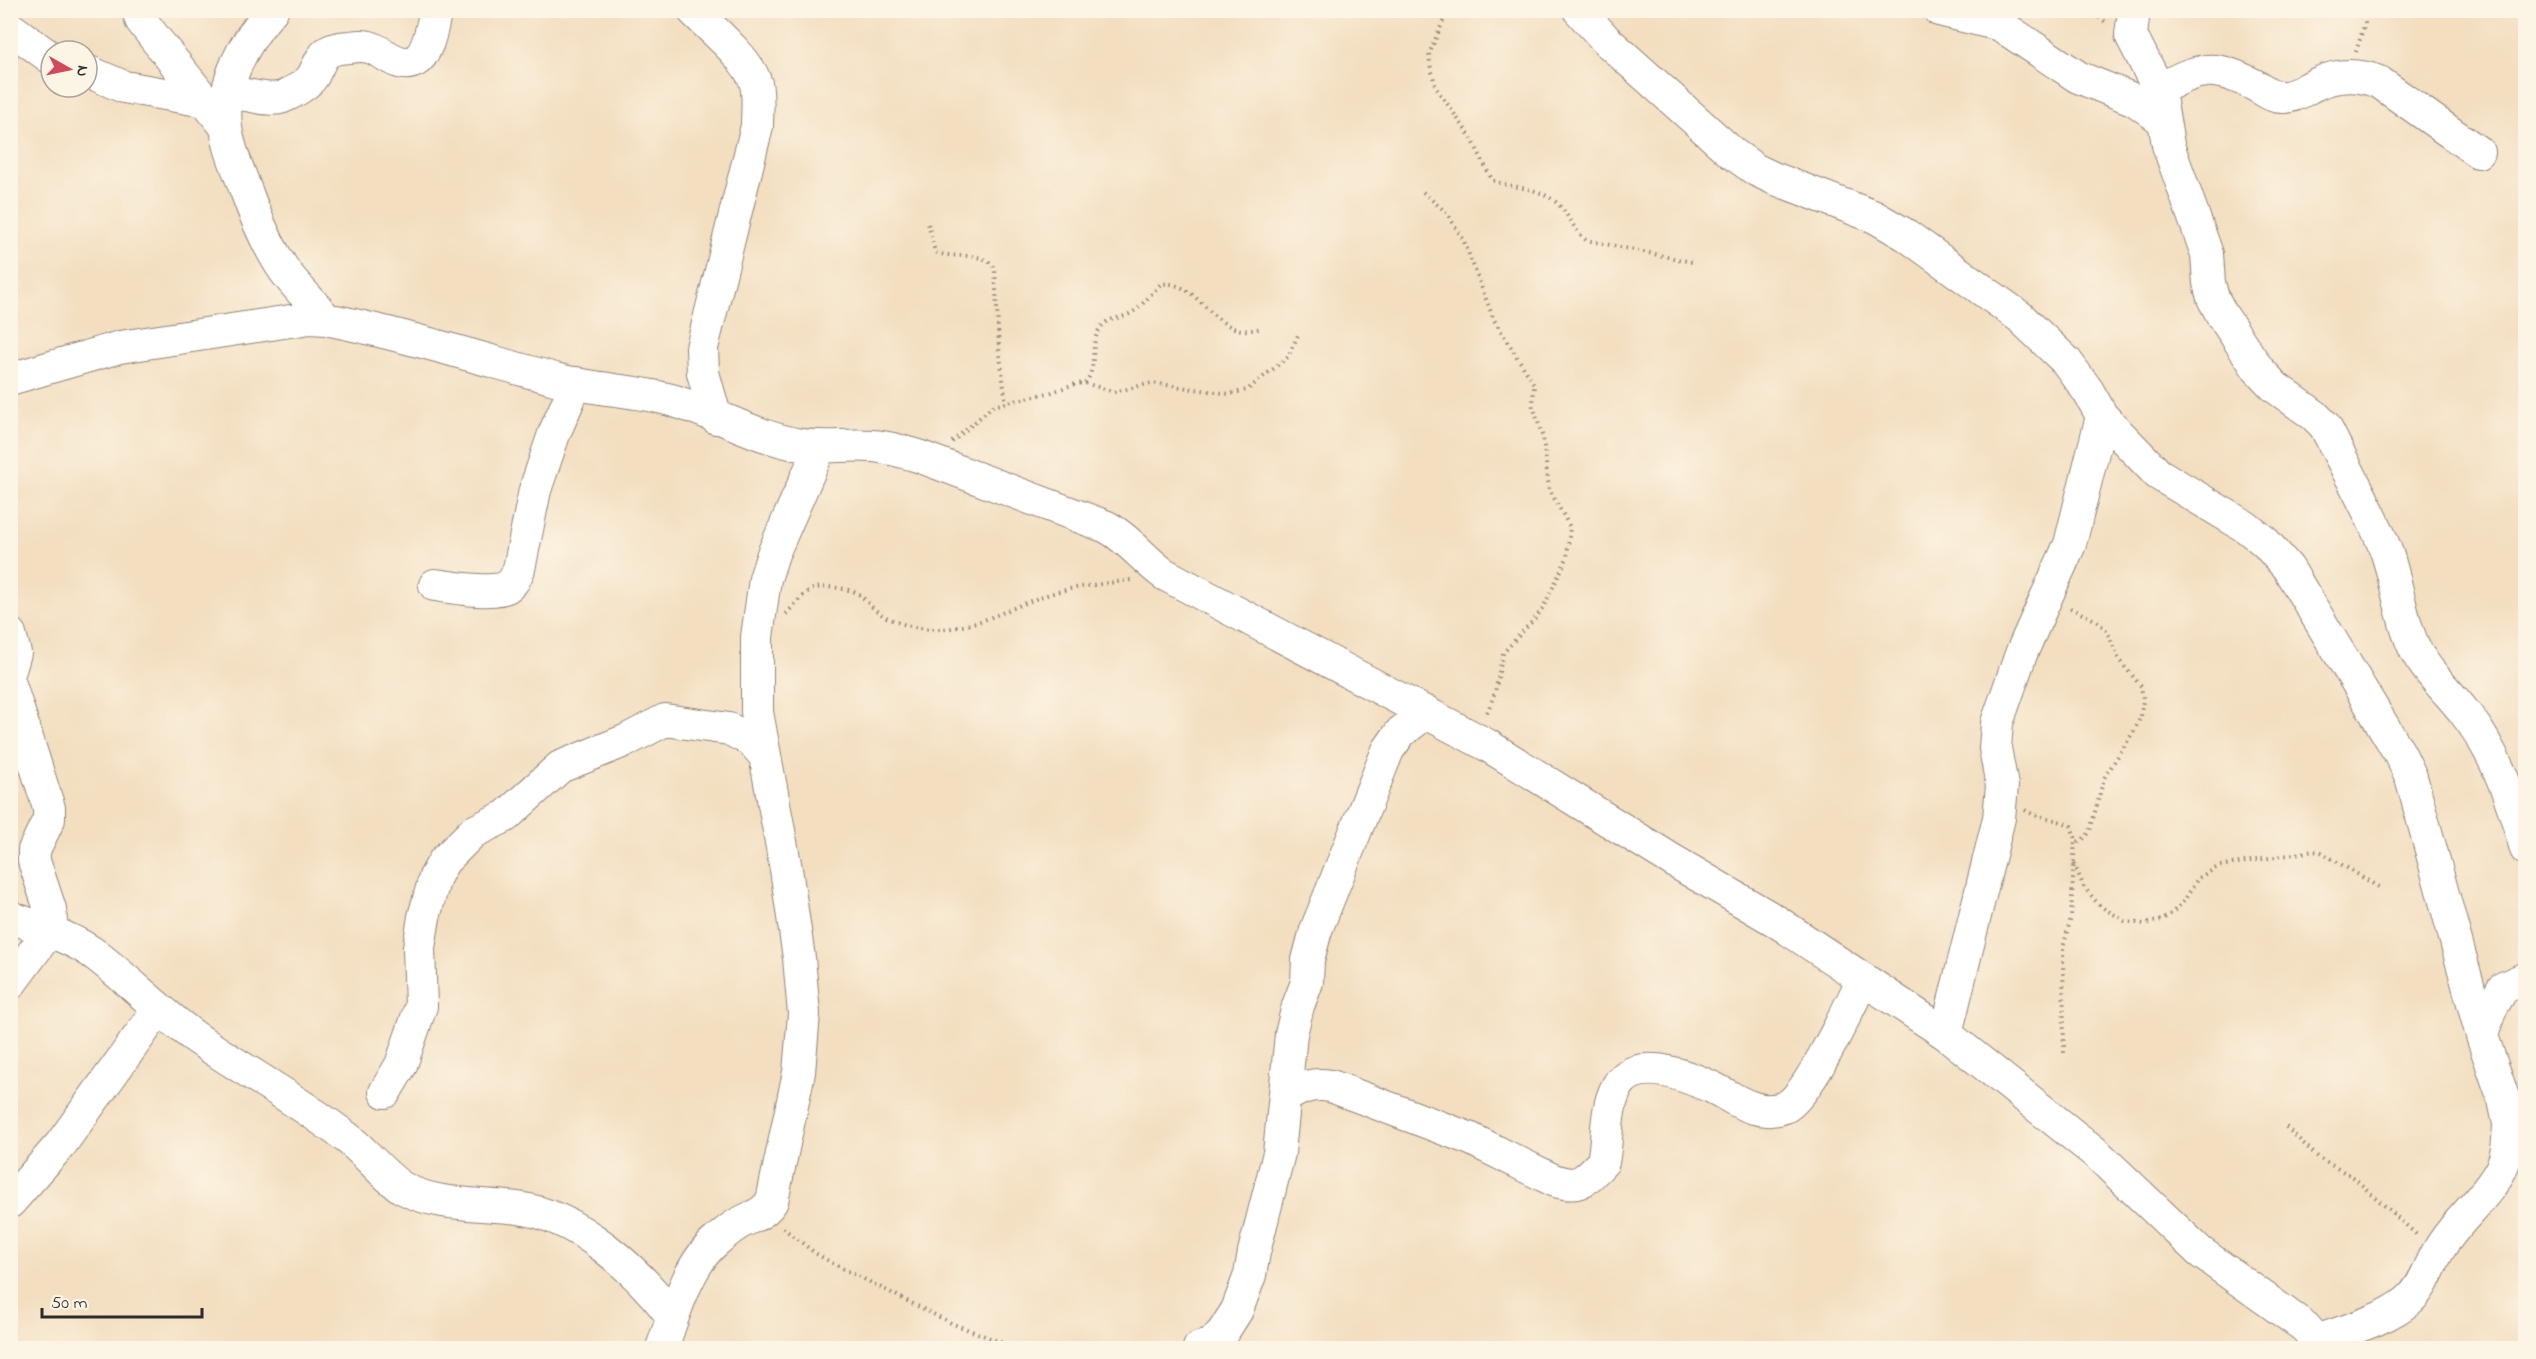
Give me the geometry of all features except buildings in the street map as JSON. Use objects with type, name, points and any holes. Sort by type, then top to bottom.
[{"type":"street","points":[[138,10],[141,20],[217,98],[236,164],[268,244],[285,272],[326,319]]},
{"type":"street","points":[[217,98],[233,74],[246,44],[272,10]]},
{"type":"street","points":[[99,76],[124,87],[217,98],[248,93],[272,99],[283,96],[307,82],[312,78],[320,59],[338,48],[364,46],[400,63],[417,60],[430,34],[435,10]]},
{"type":"street","points":[[693,10],[750,69],[756,84],[758,102],[757,126],[702,348],[704,373],[716,418]]},
{"type":"street","points":[[10,379],[147,342],[310,318],[326,319],[576,383],[671,400],[770,437],[820,447],[872,446],[921,457],[1107,526],[1122,535],[1164,574],[1487,745],[1672,860],[1776,921],[1946,1034],[2097,1154],[2200,1252],[2280,1307],[2305,1327],[2320,1345],[2388,1313],[2409,1300],[2420,1287],[2438,1251],[2500,1169],[2508,1148],[2517,1136],[2482,1036],[2411,777],[2400,754],[2288,568],[2265,542],[2246,527],[2158,474],[2102,416],[2075,372],[2020,317],[1906,235],[1875,217],[1773,178],[1732,153],[1606,40],[1579,10]]},
{"type":"street","points":[[1939,10],[1953,16],[2000,25],[2078,77],[2135,100],[2164,121]]},
{"type":"street","points":[[2124,20],[2159,90],[2176,169],[2207,254],[2209,283],[2213,298],[2258,369],[2275,387],[2314,415],[2325,426],[2369,511],[2386,551],[2416,652],[2433,678],[2464,712],[2487,748],[2516,813],[2526,849]]},
{"type":"street","points":[[10,28],[39,49]]},
{"type":"street","points":[[2159,90],[2187,74],[2203,70],[2220,71],[2238,76],[2279,98],[2292,97],[2319,82],[2349,76],[2365,76],[2379,82],[2478,152]]},
{"type":"street","points":[[435,585],[495,590],[506,588],[514,581],[519,569],[536,490],[554,434],[576,383]]},
{"type":"street","points":[[1946,1034],[1999,818],[2002,786],[1995,748],[1997,723],[2018,662],[2070,544],[2102,416]]},
{"type":"street","points":[[663,1348],[701,1257],[715,1241],[766,1209],[772,1201],[799,1072],[804,1014],[799,958],[786,869],[757,712],[758,637],[765,579],[773,554],[820,447]]},
{"type":"street","points":[[10,634],[15,653],[10,670]]},
{"type":"street","points":[[10,684],[49,808],[49,819],[34,850],[34,861],[52,919],[49,931],[10,984]]},
{"type":"street","points":[[1198,1348],[1212,1344],[1223,1332],[1246,1290],[1279,1153],[1291,1034],[1307,982],[1308,960],[1316,930],[1388,750],[1401,732],[1426,712]]},
{"type":"street","points":[[385,1092],[401,1065],[421,1006],[419,948],[424,917],[435,877],[444,861],[473,832],[507,816],[560,767],[627,740],[665,720],[729,729],[752,741],[764,755]]},
{"type":"street","points":[[10,917],[49,931],[96,956],[158,1010],[347,1138],[401,1187],[436,1199],[543,1212],[567,1222],[588,1234],[654,1292],[674,1317]]},
{"type":"street","points":[[2482,1036],[2490,1010],[2503,988],[2526,978]]},
{"type":"street","points":[[1285,1096],[1304,1086],[1317,1083],[1331,1086],[1471,1139],[1553,1180],[1567,1185],[1580,1184],[1603,1162],[1609,1110],[1617,1086],[1629,1073],[1647,1069],[1669,1072],[1708,1085],[1752,1108],[1768,1111],[1786,1106],[1798,1097],[1813,1073],[1863,979]]},
{"type":"street","points":[[10,1202],[60,1144],[158,1010]]},
{"type":"path","points":[[1448,10],[1429,54],[1436,88],[1472,139],[1492,180],[1501,184],[1530,188],[1549,198],[1558,204],[1579,234],[1586,240],[1692,262]]},
{"type":"path","points":[[2089,10],[2103,22],[2124,20]]},
{"type":"path","points":[[2349,76],[2369,10]]},
{"type":"path","points":[[1423,192],[1448,214],[1462,239],[1494,320],[1534,384],[1533,406],[1544,438],[1550,489],[1570,526],[1567,558],[1546,602],[1538,615],[1510,644],[1500,659],[1495,692],[1484,724],[1487,745]]},
{"type":"path","points":[[928,224],[935,252],[944,256],[984,258],[992,262],[995,269],[999,348],[1006,404]]},
{"type":"path","points":[[1085,383],[1092,372],[1097,334],[1101,327],[1113,317],[1131,313],[1161,284],[1175,283],[1182,287],[1215,315],[1238,330],[1245,332],[1261,328]]},
{"type":"path","points":[[921,457],[950,444],[963,435],[987,410],[1074,384],[1085,383],[1114,392],[1152,383],[1230,394],[1238,392],[1258,383],[1288,357],[1298,334]]},
{"type":"path","points":[[758,637],[812,589],[821,587],[855,592],[881,615],[918,628],[945,629],[965,626],[994,617],[1052,593],[1164,574]]},
{"type":"path","points":[[2047,598],[2085,613],[2107,631],[2119,660],[2140,686],[2144,699],[2141,716],[2134,731],[2104,778],[2090,831],[2086,837],[2074,844]]},
{"type":"path","points":[[2002,786],[2013,803],[2030,814],[2064,822],[2071,826],[2074,844],[2071,917],[2063,948],[2064,1055]]},
{"type":"path","points":[[2073,864],[2084,887],[2100,906],[2125,921],[2144,924],[2162,920],[2172,913],[2184,901],[2198,878],[2220,866],[2313,851],[2321,852],[2380,888]]},
{"type":"path","points":[[2286,1127],[2320,1159],[2353,1177],[2438,1251]]},
{"type":"path","points":[[766,1209],[794,1237],[815,1253],[951,1323],[1016,1348]]},
{"type":"path","points":[[1109,1348],[1124,1348]]}]
